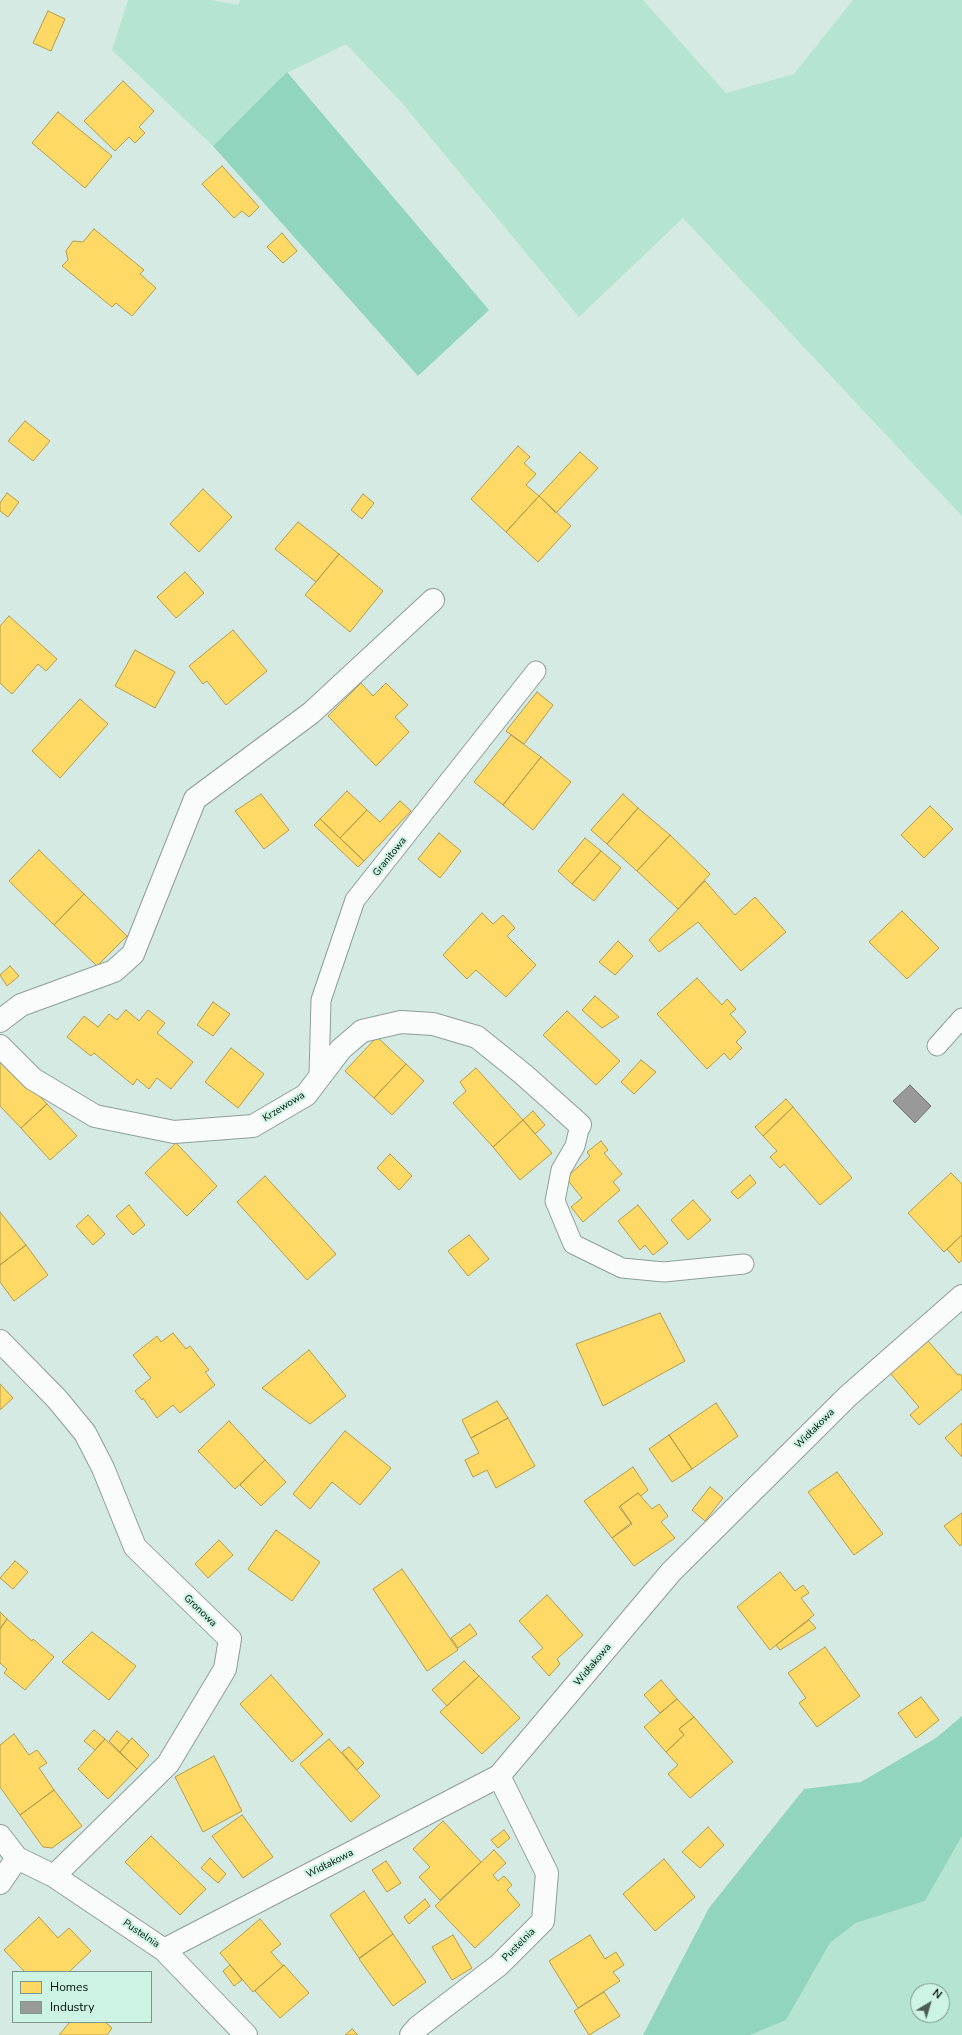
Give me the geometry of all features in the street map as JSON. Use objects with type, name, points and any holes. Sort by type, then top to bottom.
[{"type":"street","points":[[0,1021],[21,1004],[114,971],[133,954],[194,799],[311,713],[433,600]]},
{"type":"street","name":"Krzewowa","points":[[0,1046],[33,1079],[95,1116],[174,1132],[253,1126],[306,1095],[341,1049],[362,1031],[401,1022],[433,1024],[477,1037],[523,1074],[580,1125]]},
{"type":"street","name":"Widłakowa","points":[[164,1950],[499,1776],[671,1572],[848,1396],[962,1296]]},
{"type":"street","name":"Gronowa","points":[[0,1341],[57,1399],[85,1433],[103,1468],[135,1547],[230,1639],[225,1670],[168,1764],[54,1876]]},
{"type":"street","name":"Pustelnia","points":[[411,2035],[418,2027],[499,1965],[543,1921],[547,1873],[499,1776]]},
{"type":"street","points":[[0,1836],[16,1858],[0,1884]]},
{"type":"street","name":"Pustelnia","points":[[16,1858],[54,1876],[164,1950],[246,2035]]},
{"type":"lane","name":"Granitowa","points":[[319,1076],[321,1000],[355,900],[536,671]]},
{"type":"lane","points":[[937,1046],[962,1018]]},
{"type":"lane","points":[[580,1125],[575,1146],[561,1170],[555,1201],[573,1244],[622,1268],[664,1272],[744,1264]]},
{"type":"green space","points":[[128,0],[211,0],[238,5],[240,0],[643,0],[726,93],[794,74],[853,0],[962,0],[962,516],[683,218],[579,317],[402,103],[346,44],[287,73],[213,146],[112,50]]},
{"type":"green space","points":[[287,72],[489,310],[418,376],[213,146]]},
{"type":"green space","points":[[962,1716],[962,1836],[925,1901],[856,1923],[830,1943],[786,2020],[750,2035],[643,2035],[709,1908],[804,1789],[861,1782],[936,1738]]},
{"type":"green space","points":[[962,1836],[962,2035],[750,2035],[786,2020],[830,1943],[856,1923],[925,1901]]},
{"type":"building: Homes","points":[[48,11],[65,19],[51,51],[33,43]]},
{"type":"building: Homes","points":[[123,81],[154,111],[139,127],[145,133],[135,143],[129,137],[115,151],[84,121]]},
{"type":"building: Homes","points":[[58,112],[112,156],[85,188],[32,143]]},
{"type":"building: Homes","points":[[222,166],[259,207],[249,217],[242,211],[234,218],[202,184]]},
{"type":"building: Homes","points":[[94,229],[144,270],[140,274],[156,288],[132,316],[116,303],[112,307],[62,266],[68,260],[66,251],[73,241],[83,242]]},
{"type":"building: Homes","points":[[282,233],[297,251],[283,263],[267,247]]},
{"type":"building: Homes","points":[[25,421],[50,441],[33,461],[8,441]]},
{"type":"building: Homes","points":[[518,446],[530,457],[524,463],[536,474],[526,485],[539,496],[506,532],[471,499]]},
{"type":"building: Homes","points":[[580,452],[598,468],[556,513],[539,496]]},
{"type":"building: Homes","points":[[203,489],[232,517],[199,552],[170,524]]},
{"type":"building: Homes","points":[[7,493],[19,502],[8,517],[0,511],[0,503]]},
{"type":"building: Homes","points":[[363,494],[374,503],[362,519],[351,510]]},
{"type":"building: Homes","points":[[539,496],[571,526],[538,562],[506,532]]},
{"type":"building: Homes","points":[[298,522],[339,554],[316,582],[275,549]]},
{"type":"building: Homes","points":[[339,554],[383,591],[350,632],[305,595]]},
{"type":"building: Homes","points":[[185,572],[204,593],[176,618],[157,597]]},
{"type":"building: Homes","points":[[9,616],[57,659],[46,671],[38,664],[12,694],[0,683],[0,626]]},
{"type":"building: Homes","points":[[233,630],[267,671],[226,705],[207,681],[203,684],[189,666]]},
{"type":"building: Homes","points":[[135,650],[175,672],[155,708],[115,686]]},
{"type":"building: Homes","points":[[361,683],[373,696],[386,683],[408,705],[395,717],[409,732],[376,766],[328,716]]},
{"type":"building: Homes","points":[[537,692],[553,705],[524,744],[506,731]]},
{"type":"building: Homes","points":[[80,699],[108,724],[60,778],[32,751]]},
{"type":"building: Homes","points":[[511,735],[541,757],[503,805],[474,782]]},
{"type":"building: Homes","points":[[541,757],[571,782],[533,830],[503,805]]},
{"type":"building: Homes","points":[[347,791],[367,810],[340,838],[320,819]]},
{"type":"building: Homes","points":[[261,794],[289,830],[264,849],[235,811]]},
{"type":"building: Homes","points":[[623,794],[638,808],[607,844],[591,830]]},
{"type":"building: Homes","points":[[400,801],[411,811],[364,861],[340,838],[367,810],[380,822]]},
{"type":"building: Homes","points":[[930,806],[953,829],[924,858],[901,835]]},
{"type":"building: Homes","points":[[638,808],[670,835],[637,871],[607,844]]},
{"type":"building: Homes","points":[[320,819],[364,861],[358,867],[314,825]]},
{"type":"building: Homes","points":[[439,833],[461,851],[440,878],[418,859]]},
{"type":"building: Homes","points":[[670,835],[710,874],[678,909],[637,871]]},
{"type":"building: Homes","points":[[585,838],[601,851],[572,884],[558,871]]},
{"type":"building: Homes","points":[[39,850],[84,894],[54,925],[9,881]]},
{"type":"building: Homes","points":[[601,851],[621,868],[594,901],[572,884]]},
{"type":"building: Homes","points":[[705,881],[735,915],[755,897],[786,932],[741,971],[698,922],[659,952],[649,940]]},
{"type":"building: Homes","points":[[84,894],[127,936],[97,966],[54,925]]},
{"type":"building: Homes","points":[[902,911],[939,948],[907,979],[869,942]]},
{"type":"building: Homes","points":[[482,913],[493,924],[503,915],[515,928],[507,936],[536,965],[506,997],[476,970],[467,979],[443,955]]},
{"type":"building: Homes","points":[[618,941],[633,956],[615,975],[599,962]]},
{"type":"building: Homes","points":[[10,966],[19,976],[7,986],[0,975]]},
{"type":"building: Homes","points":[[697,978],[722,1005],[727,999],[736,1009],[730,1014],[746,1032],[736,1042],[742,1048],[730,1060],[724,1053],[707,1069],[657,1014]]},
{"type":"building: Homes","points":[[595,996],[619,1017],[602,1028],[582,1010]]},
{"type":"building: Homes","points":[[213,1002],[230,1014],[213,1036],[197,1025]]},
{"type":"building: Homes","points":[[126,1010],[139,1021],[148,1010],[165,1023],[157,1033],[193,1062],[171,1089],[157,1078],[149,1089],[137,1079],[133,1085],[94,1053],[91,1056],[67,1037],[84,1016],[98,1027],[109,1014],[117,1020]]},
{"type":"building: Homes","points":[[567,1011],[620,1061],[596,1085],[543,1035]]},
{"type":"building: Homes","points":[[377,1037],[406,1064],[374,1098],[345,1071]]},
{"type":"building: Homes","points":[[231,1048],[264,1074],[238,1108],[205,1082]]},
{"type":"building: Homes","points":[[0,1054],[47,1104],[21,1128],[0,1106]]},
{"type":"building: Homes","points":[[641,1060],[656,1072],[634,1094],[621,1082]]},
{"type":"building: Homes","points":[[406,1064],[424,1081],[392,1115],[374,1098]]},
{"type":"building: Homes","points":[[476,1068],[523,1120],[493,1147],[453,1103],[466,1091],[460,1082]]},
{"type":"building: Homes","points":[[786,1099],[793,1107],[763,1136],[755,1127]]},
{"type":"building: Homes","points":[[47,1104],[77,1136],[50,1160],[21,1128]]},
{"type":"building: Homes","points":[[793,1107],[852,1178],[820,1205],[784,1164],[780,1168],[770,1157],[777,1151],[763,1136]]},
{"type":"building: Homes","points":[[533,1111],[545,1125],[535,1134],[523,1120]]},
{"type":"building: Homes","points":[[523,1120],[552,1153],[520,1180],[493,1147]]},
{"type":"building: Homes","points":[[601,1141],[608,1150],[604,1153],[622,1174],[613,1182],[620,1190],[583,1222],[571,1207],[582,1198],[566,1178],[590,1156],[587,1152]]},
{"type":"building: Homes","points":[[176,1143],[217,1186],[187,1216],[145,1173]]},
{"type":"building: Homes","points":[[390,1154],[412,1176],[399,1190],[377,1168]]},
{"type":"building: Homes","points":[[951,1173],[962,1184],[962,1235],[944,1252],[908,1213]]},
{"type":"building: Homes","points":[[750,1175],[756,1183],[738,1199],[731,1192]]},
{"type":"building: Homes","points":[[265,1176],[336,1254],[307,1280],[237,1202]]},
{"type":"building: Homes","points":[[693,1200],[711,1220],[688,1240],[671,1220]]},
{"type":"building: Homes","points":[[129,1205],[145,1225],[133,1235],[116,1216]]},
{"type":"building: Homes","points":[[638,1205],[668,1243],[653,1255],[645,1245],[640,1250],[618,1221]]},
{"type":"building: Homes","points":[[0,1212],[26,1245],[0,1265]]},
{"type":"building: Homes","points":[[88,1215],[105,1234],[93,1245],[76,1226]]},
{"type":"building: Homes","points":[[469,1235],[489,1259],[468,1276],[448,1251]]},
{"type":"building: Homes","points":[[962,1235],[962,1260],[959,1263],[947,1249]]},
{"type":"building: Homes","points":[[26,1245],[48,1275],[14,1301],[0,1282],[0,1265]]},
{"type":"building: Homes","points":[[660,1313],[685,1361],[603,1406],[576,1344]]},
{"type":"building: Homes","points":[[173,1333],[186,1349],[190,1346],[209,1370],[205,1372],[215,1385],[180,1413],[173,1405],[157,1418],[143,1398],[142,1400],[135,1391],[151,1378],[133,1355],[157,1336],[161,1342]]},
{"type":"building: Homes","points":[[928,1341],[958,1375],[960,1374],[962,1376],[962,1389],[919,1425],[910,1415],[919,1407],[890,1373]]},
{"type":"building: Homes","points":[[309,1350],[346,1396],[310,1424],[262,1388]]},
{"type":"building: Homes","points":[[0,1384],[13,1398],[0,1410]]},
{"type":"building: Homes","points":[[497,1401],[508,1418],[471,1438],[462,1420]]},
{"type":"building: Homes","points":[[716,1403],[738,1436],[692,1469],[669,1435]]},
{"type":"building: Homes","points":[[508,1418],[535,1466],[496,1488],[487,1470],[473,1477],[465,1460],[479,1453],[471,1438]]},
{"type":"building: Homes","points":[[229,1421],[265,1460],[235,1489],[198,1451]]},
{"type":"building: Homes","points":[[962,1423],[962,1457],[945,1438]]},
{"type":"building: Homes","points":[[345,1431],[391,1468],[360,1505],[332,1482],[310,1509],[293,1494]]},
{"type":"building: Homes","points":[[669,1435],[692,1469],[672,1482],[649,1449]]},
{"type":"building: Homes","points":[[265,1460],[286,1482],[261,1506],[240,1485]]},
{"type":"building: Homes","points":[[633,1467],[648,1490],[641,1496],[638,1493],[619,1507],[631,1523],[612,1538],[584,1501]]},
{"type":"building: Homes","points":[[837,1472],[883,1534],[854,1555],[808,1492]]},
{"type":"building: Homes","points":[[710,1487],[723,1498],[705,1521],[692,1510]]},
{"type":"building: Homes","points":[[638,1493],[652,1509],[659,1504],[668,1516],[661,1522],[675,1538],[634,1566],[612,1538],[632,1524],[620,1506]]},
{"type":"building: Homes","points":[[962,1513],[962,1544],[960,1546],[944,1526]]},
{"type":"building: Homes","points":[[276,1530],[320,1562],[292,1601],[248,1569]]},
{"type":"building: Homes","points":[[219,1540],[233,1555],[208,1578],[195,1564]]},
{"type":"building: Homes","points":[[15,1561],[28,1572],[13,1589],[0,1578]]},
{"type":"building: Homes","points":[[402,1569],[458,1650],[427,1671],[373,1589]]},
{"type":"building: Homes","points":[[780,1572],[795,1591],[803,1585],[809,1593],[801,1598],[814,1615],[770,1650],[737,1607]]},
{"type":"building: Homes","points":[[547,1595],[583,1635],[557,1659],[560,1664],[549,1676],[532,1657],[543,1648],[519,1621]]},
{"type":"building: Homes","points":[[0,1612],[7,1619],[0,1629]]},
{"type":"building: Homes","points":[[7,1619],[32,1641],[33,1639],[54,1657],[25,1690],[4,1673],[7,1669],[0,1663],[0,1629]]},
{"type":"building: Homes","points":[[809,1620],[816,1628],[780,1650],[776,1645]]},
{"type":"building: Homes","points":[[470,1624],[477,1634],[458,1648],[451,1638]]},
{"type":"building: Homes","points":[[92,1632],[136,1666],[109,1700],[62,1662]]},
{"type":"building: Homes","points":[[825,1647],[860,1696],[817,1727],[799,1703],[806,1698],[788,1673]]},
{"type":"building: Homes","points":[[464,1661],[479,1676],[447,1706],[432,1690]]},
{"type":"building: Homes","points":[[271,1675],[323,1734],[292,1762],[240,1704]]},
{"type":"building: Homes","points":[[479,1676],[520,1718],[482,1754],[440,1712]]},
{"type":"building: Homes","points":[[661,1680],[677,1699],[660,1713],[644,1695]]},
{"type":"building: Homes","points":[[921,1697],[939,1720],[916,1738],[898,1713]]},
{"type":"building: Homes","points":[[677,1699],[694,1717],[679,1729],[684,1735],[666,1752],[644,1727]]},
{"type":"building: Homes","points":[[694,1717],[733,1762],[690,1798],[668,1774],[678,1765],[666,1752],[684,1735],[679,1729]]},
{"type":"building: Homes","points":[[94,1730],[105,1739],[95,1750],[84,1741]]},
{"type":"building: Homes","points":[[117,1731],[129,1741],[120,1752],[109,1741]]},
{"type":"building: Homes","points":[[14,1734],[29,1755],[37,1750],[47,1763],[39,1768],[54,1790],[20,1815],[0,1787],[0,1745]]},
{"type":"building: Homes","points":[[132,1738],[149,1755],[137,1769],[120,1752]]},
{"type":"building: Homes","points":[[105,1739],[137,1769],[108,1799],[78,1769]]},
{"type":"building: Homes","points":[[329,1739],[380,1796],[351,1822],[300,1764]]},
{"type":"building: Homes","points":[[349,1747],[364,1763],[357,1770],[342,1752]]},
{"type":"building: Homes","points":[[214,1756],[242,1811],[203,1832],[175,1777]]},
{"type":"building: Homes","points":[[54,1790],[82,1826],[52,1848],[43,1847],[20,1815]]},
{"type":"building: Homes","points":[[242,1815],[273,1857],[243,1878],[212,1836]]},
{"type":"building: Homes","points":[[443,1821],[481,1862],[440,1900],[419,1877],[430,1867],[413,1849]]},
{"type":"building: Homes","points":[[708,1827],[724,1845],[700,1868],[682,1852]]},
{"type":"building: Homes","points":[[504,1830],[510,1838],[498,1848],[491,1840]]},
{"type":"building: Homes","points":[[151,1836],[206,1889],[180,1915],[125,1862]]},
{"type":"building: Homes","points":[[494,1850],[506,1863],[493,1875],[498,1881],[504,1876],[512,1885],[507,1890],[520,1905],[475,1948],[435,1906]]},
{"type":"building: Homes","points":[[210,1858],[226,1874],[218,1883],[201,1868]]},
{"type":"building: Homes","points":[[664,1859],[695,1897],[655,1931],[623,1894]]},
{"type":"building: Homes","points":[[386,1861],[401,1883],[387,1892],[372,1870]]},
{"type":"building: Homes","points":[[364,1891],[393,1934],[359,1958],[330,1915]]},
{"type":"building: Homes","points":[[425,1899],[430,1906],[409,1924],[404,1917]]},
{"type":"building: Homes","points":[[39,1917],[58,1938],[69,1928],[91,1951],[70,1971],[24,1971],[4,1950]]},
{"type":"building: Homes","points":[[260,1919],[281,1944],[271,1952],[283,1966],[253,1992],[220,1953]]},
{"type":"building: Homes","points":[[393,1934],[426,1982],[393,2006],[359,1959]]},
{"type":"building: Homes","points":[[453,1935],[472,1968],[452,1980],[432,1947]]},
{"type":"building: Homes","points":[[590,1935],[605,1959],[616,1952],[624,1965],[613,1972],[620,1981],[578,2008],[549,1961]]},
{"type":"building: Homes","points":[[230,1965],[242,1980],[234,1986],[223,1971]]},
{"type":"building: Homes","points":[[284,1965],[309,1993],[280,2018],[255,1991]]},
{"type":"building: Homes","points":[[604,1992],[620,2016],[589,2035],[574,2011]]},
{"type":"building: Homes","points":[[69,2023],[106,2023],[112,2028],[107,2035],[59,2035]]},
{"type":"building: Homes","points":[[352,2029],[358,2035],[345,2035]]},
{"type":"building: Industry","points":[[910,1085],[931,1106],[915,1123],[893,1101]]}]
